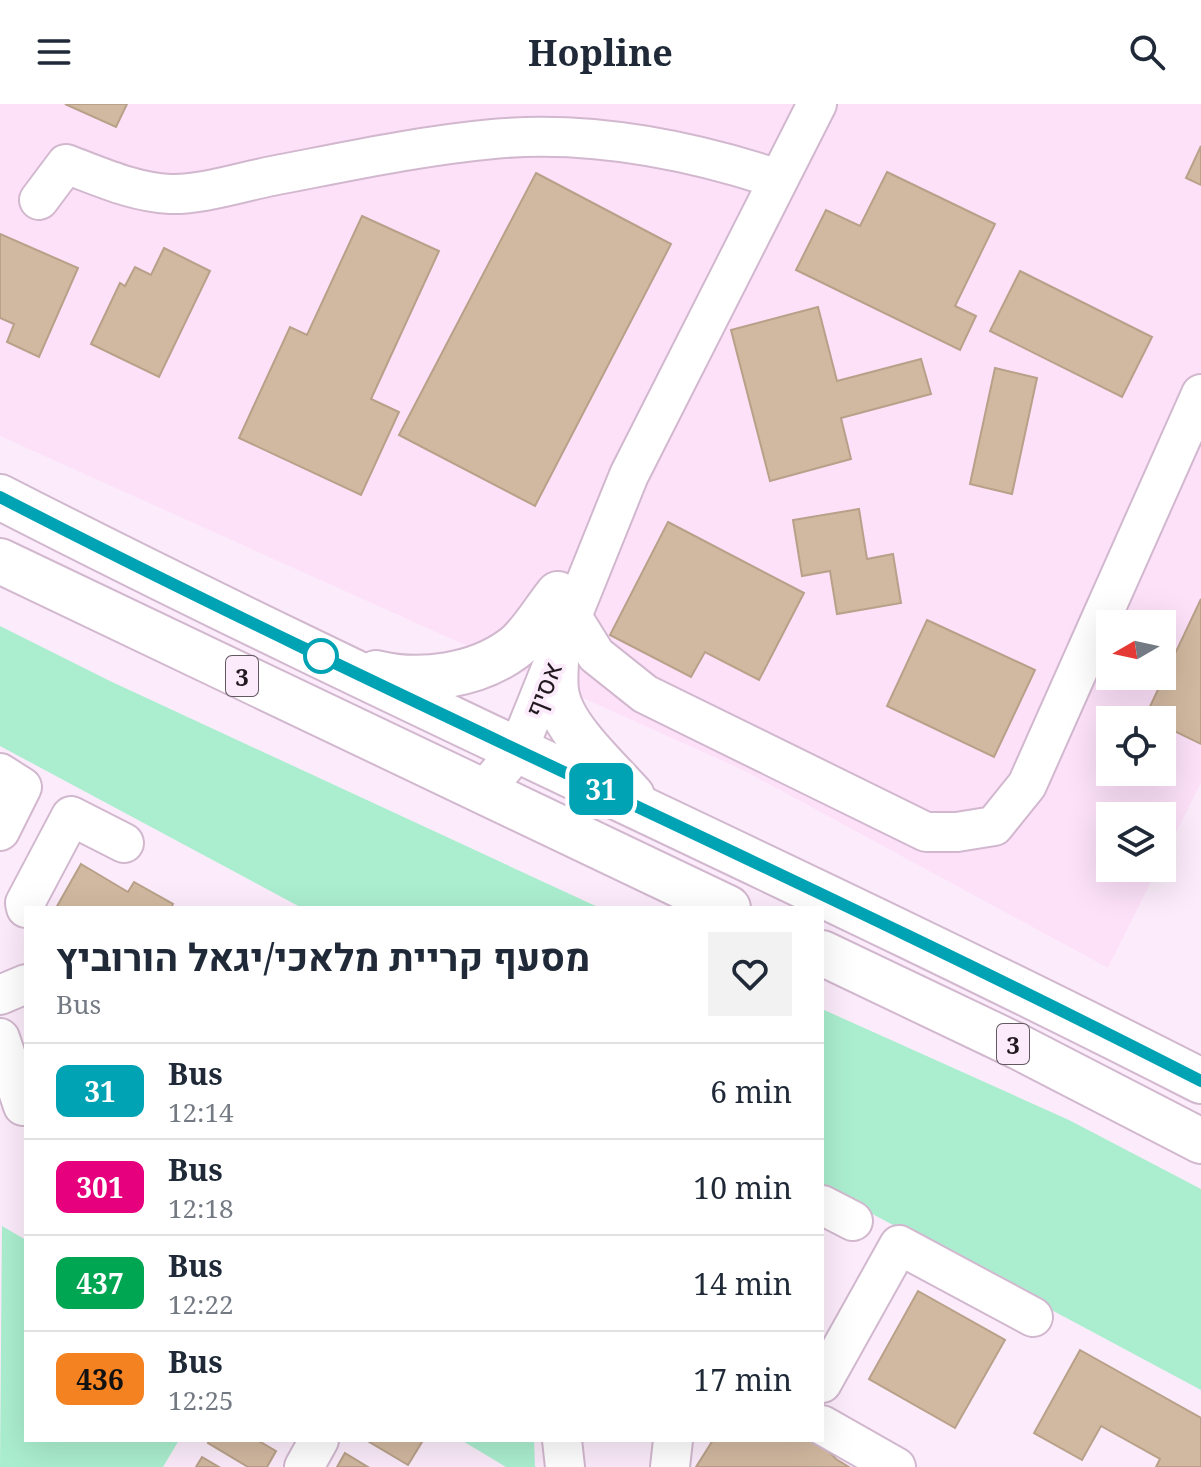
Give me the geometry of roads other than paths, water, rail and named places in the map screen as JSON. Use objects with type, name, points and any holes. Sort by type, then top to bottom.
[{"type":"highway","name":"3","points":[[0,497],[149,573],[1043,1000],[1201,1081]]},
{"type":"highway","name":"3","points":[[0,561],[724,906]]},
{"type":"highway","points":[[0,583],[14,584],[135,625]]},
{"type":"highway","points":[[332,661],[393,677],[435,677],[469,670],[494,660],[516,646],[565,606]]},
{"type":"highway","points":[[556,658],[557,695],[562,711],[583,741],[644,810]]},
{"type":"highway","name":"3","points":[[824,954],[1019,1047],[1201,1141]]},
{"type":"street","name":"אסיף","points":[[483,792],[506,744],[556,658],[572,562],[629,475],[817,104]]},
{"type":"street","points":[[39,200],[66,164],[133,189],[173,194],[384,154],[492,139],[552,136],[612,140],[722,161],[778,179]]},
{"type":"street","points":[[565,606],[596,655],[645,694],[926,832],[957,832],[994,826],[1027,785],[1201,394]]},
{"type":"street","name":"אסיף","points":[[506,744],[548,611],[565,606]]},
{"type":"street","points":[[0,773],[22,787],[0,831]]},
{"type":"street","points":[[26,906],[71,816],[124,843]]},
{"type":"street","points":[[0,995],[24,985]]},
{"type":"street","points":[[0,1038],[16,1113]]},
{"type":"street","points":[[824,1379],[899,1245],[1033,1317]]},
{"type":"street","points":[[824,1426],[896,1467]]},
{"type":"street","points":[[304,1467],[318,1442]]},
{"type":"street","points":[[562,1442],[565,1467]]},
{"type":"street","points":[[670,1467],[673,1442]]}]
